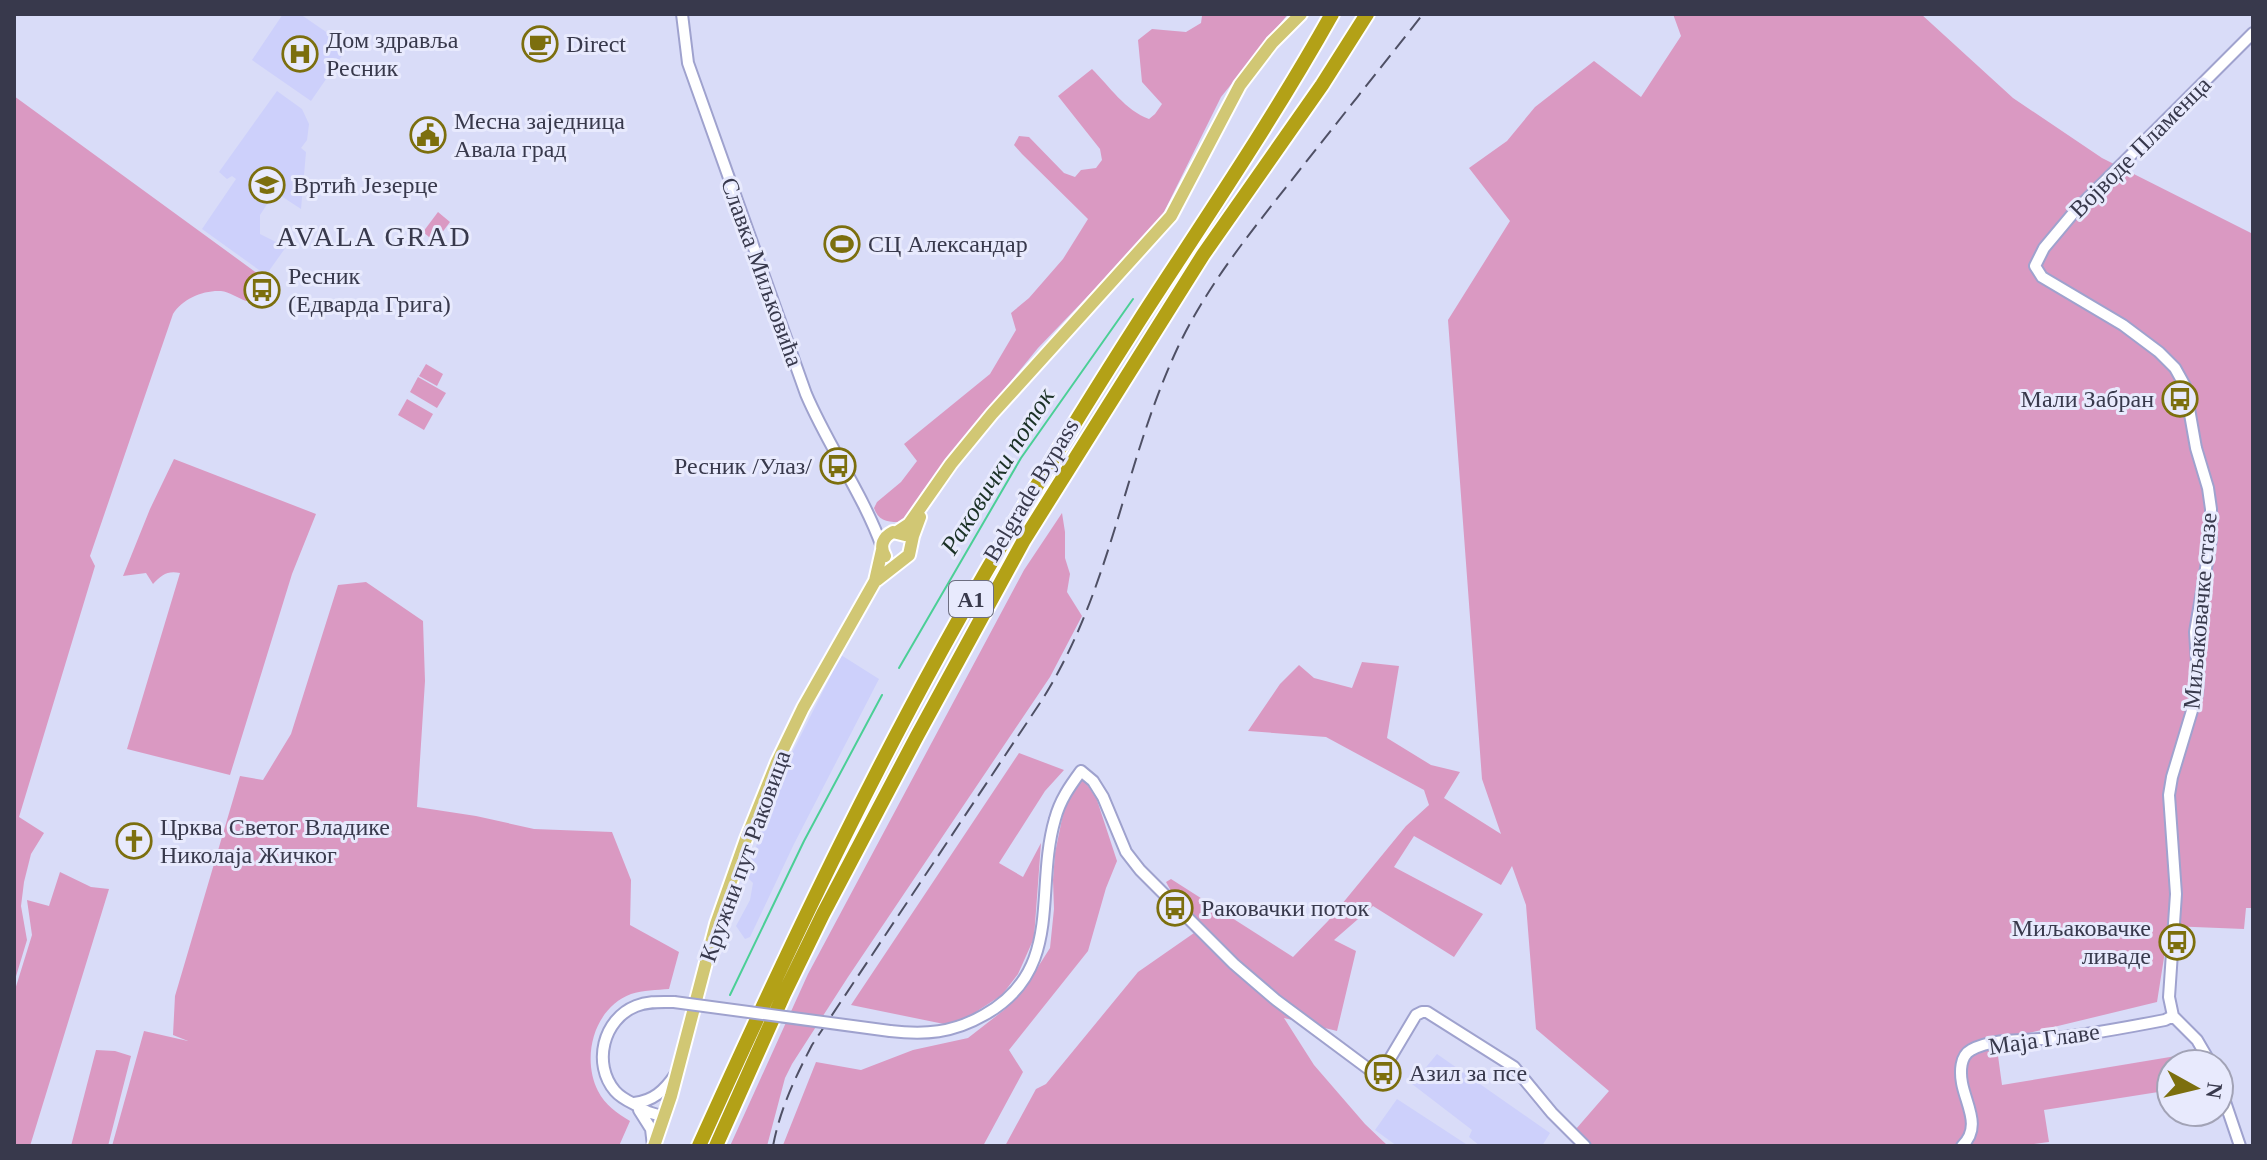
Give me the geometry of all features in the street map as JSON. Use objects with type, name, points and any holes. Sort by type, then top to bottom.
[{"type":"highway","name":"Belgrade Bypass","points":[[699,1146],[780,967],[902,722],[986,572],[1087,404],[1282,100],[1332,14]]},
{"type":"highway","name":"Belgrade Bypass","points":[[716,1146],[823,914],[1024,540],[1197,266],[1322,85],[1367,14]]},
{"type":"main road","points":[[927,499],[909,555],[899,562],[887,558],[882,549],[885,538],[909,524],[951,464],[984,423],[1171,216],[1240,85],[1301,14]]},
{"type":"main road","points":[[895,532],[906,535],[911,543]]},
{"type":"main road","name":"Кружни пут Раковица","points":[[653,1146],[678,1070],[716,924],[761,801],[803,708],[875,581],[882,549]]},
{"type":"main road","name":"Кружни пут Раковица","points":[[875,581],[899,562]]},
{"type":"street","name":"Славка Миљковића","points":[[682,14],[688,63],[806,394],[871,519],[882,549]]},
{"type":"street","name":"Војводе Пламенца","points":[[2035,266],[2044,248],[2075,211],[2253,33]]},
{"type":"street","name":"Миљаковачке стазе","points":[[2035,266],[2042,277],[2116,320],[2175,368],[2185,386],[2196,448],[2210,496],[2211,539],[2195,632],[2197,694],[2172,777],[2169,803],[2176,885],[2169,997],[2173,1016]]},
{"type":"street","points":[[871,519],[895,532]]},
{"type":"street","points":[[665,1115],[651,1113],[632,1103],[616,1092],[606,1076],[603,1055],[607,1035],[618,1018],[631,1008],[648,1002],[674,1002],[931,1034],[961,1026],[1008,999],[1023,981],[1035,958],[1044,925],[1047,860],[1054,821],[1064,796],[1081,771],[1093,781],[1105,801],[1129,857],[1140,870],[1234,964],[1276,1000],[1370,1070],[1382,1072],[1416,1015],[1427,1012],[1514,1067],[1552,1113],[1585,1146]]},
{"type":"street","points":[[2173,1016],[2202,1048]]},
{"type":"street","name":"Маја Главе","points":[[1962,1146],[1971,1136],[1972,1123],[1961,1083],[1961,1069],[1964,1057],[1971,1050],[1999,1043],[2105,1031],[2173,1016]]},
{"type":"street","points":[[632,1103],[646,1101],[661,1092],[678,1070]]},
{"type":"street","points":[[632,1103],[648,1122],[653,1146]]},
{"type":"shaded area","name":"Дом здравља Ресник","points":[[283,14],[300,14],[348,47],[311,101],[252,60]]},
{"type":"shaded area","points":[[1288,14],[1221,97],[1159,222],[1038,348],[950,456],[930,487],[924,489],[906,517],[898,522],[880,518],[874,508],[877,502],[901,482],[917,461],[904,444],[990,374],[1016,330],[1011,313],[1029,298],[1063,259],[1088,219],[1014,145],[1019,136],[1029,137],[1064,173],[1075,177],[1081,170],[1096,168],[1102,160],[1100,149],[1058,96],[1092,69],[1125,104],[1149,119],[1162,104],[1142,82],[1138,40],[1152,29],[1186,32],[1201,23],[1202,16]]},
{"type":"shaded area","points":[[1673,14],[1921,14],[2013,98],[2102,158],[2253,234],[2253,908],[2246,908],[2244,929],[2169,926],[2157,1002],[1996,1041],[2002,1085],[2155,1060],[2155,1093],[2044,1110],[2049,1142],[2019,1146],[1578,1146],[1576,1129],[1609,1091],[1536,1029],[1526,905],[1512,866],[1501,885],[1414,836],[1394,867],[1483,914],[1454,957],[1373,906],[1334,940],[1356,951],[1337,1031],[1284,1018],[1314,1065],[1388,1146],[1005,1146],[1036,1089],[1046,1084],[1138,972],[1194,933],[1166,882],[1171,879],[1293,957],[1328,921],[1406,826],[1429,805],[1424,790],[1326,737],[1248,731],[1280,684],[1299,665],[1314,678],[1352,688],[1362,662],[1399,666],[1387,738],[1431,765],[1460,772],[1444,798],[1501,834],[1482,779],[1448,320],[1510,221],[1469,168],[1507,141],[1535,107],[1594,61],[1641,97],[1681,36]]},
{"type":"shaded area","name":"Вртић Језерце","points":[[277,91],[302,109],[309,124],[307,140],[301,148],[306,152],[301,209],[275,192],[260,215],[260,234],[286,247],[266,275],[202,229],[236,179],[232,176],[227,179],[219,172]]},
{"type":"shaded area","points":[[14,96],[265,279],[246,301],[224,292],[207,292],[187,300],[173,314],[90,556],[95,566],[19,817],[44,833],[31,854],[24,882],[21,906],[27,940],[14,983]]},
{"type":"shaded area","points":[[438,212],[450,222],[435,242],[423,232]]},
{"type":"shaded area","points":[[426,364],[443,374],[437,386],[419,376]]},
{"type":"shaded area","points":[[418,377],[446,393],[437,408],[410,392]]},
{"type":"shaded area","points":[[407,399],[433,414],[424,430],[398,415]]},
{"type":"shaded area","points":[[174,459],[316,514],[292,574],[230,775],[127,749],[180,573],[165,574],[153,584],[146,573],[123,576]]},
{"type":"shaded area","points":[[1062,513],[1065,558],[1070,574],[1067,592],[1082,616],[1050,677],[792,1064],[785,1078],[767,1146],[730,1146],[808,974],[1024,570]]},
{"type":"shaded area","points":[[366,582],[423,621],[425,681],[417,807],[534,829],[612,832],[631,880],[630,925],[679,952],[669,989],[631,994],[618,1001],[608,1010],[594,1035],[591,1063],[598,1091],[608,1105],[630,1121],[619,1146],[112,1146],[144,1031],[188,1041],[173,1035],[175,996],[240,776],[263,780],[291,734],[338,585]]},
{"type":"shaded area","points":[[841,655],[879,679],[750,937],[745,939],[736,926],[750,900],[753,883],[745,875],[793,751]]},
{"type":"shaded area","points":[[1019,753],[1064,770],[1045,791],[999,863],[1023,877],[1041,843],[1034,938],[1018,974],[1002,995],[965,1019],[944,1024],[851,1005]]},
{"type":"shaded area","points":[[1082,776],[1097,800],[1117,861],[1088,951],[1009,1050],[1023,1072],[983,1146],[783,1145],[816,1062],[861,1070],[913,1050],[968,1038],[1004,1010],[1024,989],[1050,948],[1055,853],[1063,814]]},
{"type":"shaded area","points":[[60,872],[91,887],[109,889],[30,1146],[14,1146],[14,993],[32,935],[27,900],[49,906]]},
{"type":"shaded area","points":[[96,1050],[131,1056],[108,1146],[71,1146]]},
{"type":"shaded area","points":[[1437,1054],[1550,1133],[1542,1146],[1480,1146],[1469,1137],[1472,1130],[1412,1084]]},
{"type":"shaded area","points":[[1397,1099],[1469,1146],[1397,1146],[1375,1130]]},
{"type":"waterway","name":"Раковички поток","points":[[899,668],[1021,458],[1133,299]]},
{"type":"waterway","name":"Раковички поток","points":[[730,995],[804,841],[882,695]]},
{"type":"railway","points":[[773,1146],[789,1094],[812,1045],[1040,703],[1064,660],[1101,572],[1159,391],[1189,325],[1244,241],[1423,14]]},
{"type":"place","name":"Direct","points":[[540,44]]},
{"type":"place","name":"Дом здравља Ресник","points":[[300,54]]},
{"type":"place","name":"Месна заједница Авала град","points":[[428,135]]},
{"type":"place","name":"Вртић Језерце","points":[[267,185]]},
{"type":"place","name":"СЦ Александар","points":[[842,244]]},
{"type":"place","name":"Ресник (Едварда Грига)","points":[[262,290]]},
{"type":"place","name":"Мали Забран","points":[[2180,399]]},
{"type":"place","name":"Ресник /Улаз/","points":[[838,466]]},
{"type":"place","name":"Црква Светог Владике Николаја Жичког","points":[[134,841]]},
{"type":"place","name":"Раковачки поток","points":[[1175,908]]},
{"type":"place","name":"Миљаковачке ливаде","points":[[2177,942]]},
{"type":"place","name":"Азил за псе","points":[[1383,1073]]},
{"type":"district","name":"AVALA GRAD","points":[[374,236]]}]
